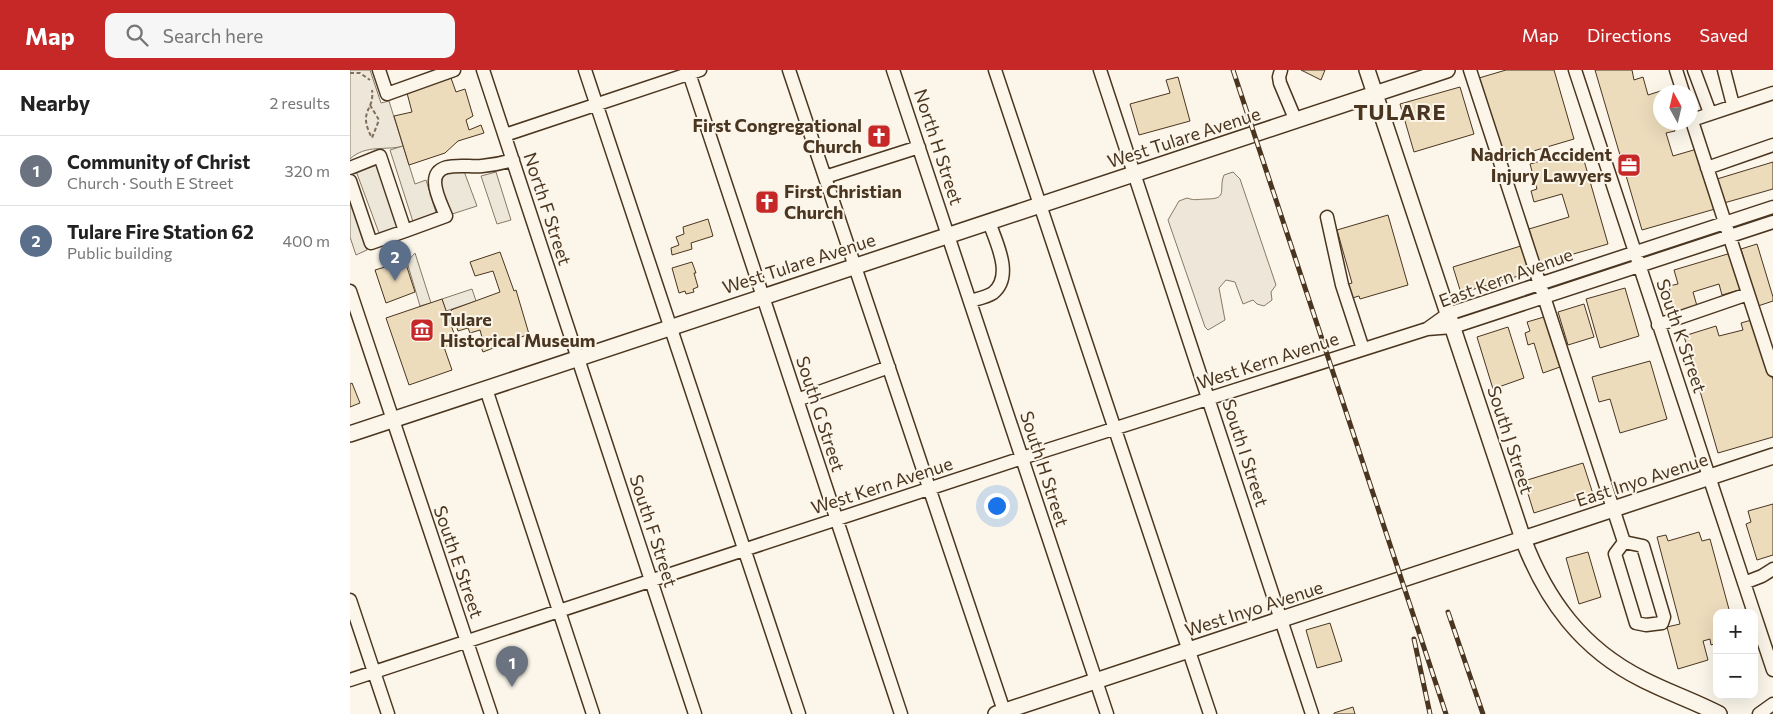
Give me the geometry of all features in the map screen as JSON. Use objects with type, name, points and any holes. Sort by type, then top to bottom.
[{"type":"main road","name":"South J Street","points":[[1367,70],[1523,539],[1534,568],[1548,594],[1578,632],[1618,665],[1640,678],[1719,714]]},
{"type":"main road","name":"West Tulare Avenue","points":[[350,434],[762,296],[1296,121],[1444,70]]},
{"type":"main road","name":"East Inyo Avenue","points":[[1523,539],[1773,456]]},
{"type":"main road","name":"West Inyo Avenue","points":[[1001,713],[1523,539]]},
{"type":"street","points":[[379,70],[387,94],[454,70]]},
{"type":"street","name":"North F Street","points":[[483,70],[577,359]]},
{"type":"street","points":[[585,70],[669,328],[799,714]]},
{"type":"street","points":[[789,70],[930,488],[1001,713]]},
{"type":"street","name":"North H Street","points":[[894,70],[948,235]]},
{"type":"street","points":[[995,70],[1210,714]]},
{"type":"street","name":"South I Street","points":[[1100,70],[1312,714]]},
{"type":"street","points":[[1281,70],[1279,78],[1296,121]]},
{"type":"street","points":[[1470,70],[1624,542]]},
{"type":"street","name":"South K Street","points":[[1575,70],[1753,609]]},
{"type":"street","points":[[1676,70],[1681,85]]},
{"type":"street","points":[[1694,70],[1710,113]]},
{"type":"street","points":[[1724,70],[1733,106]]},
{"type":"street","points":[[505,135],[692,71]]},
{"type":"street","name":"South G Street","points":[[692,71],[762,296],[901,714]]},
{"type":"street","points":[[1698,116],[1773,93]]},
{"type":"street","points":[[1695,130],[1773,370]]},
{"type":"street","points":[[1707,168],[1773,145]]},
{"type":"street","points":[[825,177],[919,147]]},
{"type":"street","points":[[350,168],[380,156],[405,231]]},
{"type":"street","points":[[350,181],[371,243],[446,216],[435,185],[437,174],[441,170],[450,166],[480,166],[513,160]]},
{"type":"street","name":"East Kern Avenue","points":[[1451,321],[1540,284],[1773,207]]},
{"type":"street","points":[[1327,217],[1342,286],[1363,349]]},
{"type":"street","points":[[970,301],[992,294],[1002,281],[1002,263],[989,222]]},
{"type":"street","name":"East Kern Avenue","points":[[1427,329],[1544,296],[1773,222]]},
{"type":"street","name":"South H Street","points":[[948,235],[1107,714]]},
{"type":"street","name":"South E Street","points":[[350,291],[491,714]]},
{"type":"street","points":[[1658,325],[1748,294]]},
{"type":"street","name":"West Kern Avenue","points":[[350,680],[1114,428],[1427,329]]},
{"type":"street","name":"South F Street","points":[[577,359],[696,714]]},
{"type":"street","points":[[797,400],[890,368]]},
{"type":"street","points":[[486,389],[593,714]]},
{"type":"street","points":[[1624,542],[1643,546],[1664,617],[1662,623],[1646,626],[1636,623],[1615,554],[1624,542]]},
{"type":"street","points":[[1744,583],[1762,576],[1773,569]]},
{"type":"street","points":[[350,600],[388,714]]},
{"type":"street","name":"South K Street","points":[[1758,625],[1773,670]]},
{"type":"street","points":[[1759,714],[1773,704]]},
{"type":"path","points":[[350,73],[360,73],[371,81],[373,93],[370,105],[366,109],[366,126],[372,138],[379,120],[370,105]]},
{"type":"shaded area","points":[[350,70],[370,70],[381,103],[389,101],[403,146],[363,151],[350,159]]},
{"type":"shaded area","points":[[403,146],[415,184],[426,180],[438,219],[415,228],[390,150]]},
{"type":"shaded area","points":[[376,165],[398,227],[379,233],[356,171]]},
{"type":"shaded area","points":[[462,166],[477,206],[446,216],[437,174]]},
{"type":"shaded area","points":[[496,172],[511,220],[497,224],[481,176]]},
{"type":"shaded area","points":[[1233,172],[1240,179],[1276,285],[1271,292],[1272,300],[1264,306],[1257,304],[1253,300],[1243,304],[1235,282],[1226,280],[1219,288],[1225,320],[1208,330],[1205,327],[1168,220],[1179,201],[1187,198],[1197,200],[1218,197],[1221,192],[1224,175]]},
{"type":"shaded area","points":[[350,200],[367,250],[356,255],[350,237]]},
{"type":"shaded area","points":[[415,253],[431,303],[420,306],[407,262]]},
{"type":"shaded area","points":[[472,289],[476,301],[446,311],[442,299]]},
{"type":"building","points":[[1301,70],[1325,70],[1321,80]]},
{"type":"building","points":[[1506,70],[1554,70],[1574,139],[1503,160],[1479,78]]},
{"type":"building","points":[[1595,70],[1632,70],[1634,80],[1643,77],[1648,95],[1653,93],[1653,130],[1675,130],[1666,133],[1673,156],[1697,149],[1715,209],[1642,230]]},
{"type":"building","points":[[1178,77],[1190,121],[1139,135],[1130,104],[1170,93],[1166,80]]},
{"type":"building","points":[[451,78],[456,92],[465,89],[473,116],[466,120],[469,130],[481,125],[484,133],[458,141],[445,153],[409,165],[394,116],[412,112],[407,93]]},
{"type":"building","points":[[1460,87],[1474,134],[1414,152],[1400,104]]},
{"type":"building","points":[[1581,150],[1608,244],[1539,264],[1529,229],[1569,217],[1562,194],[1534,202],[1531,191],[1537,189],[1530,164]]},
{"type":"building","points":[[1773,162],[1773,189],[1724,203],[1717,179]]},
{"type":"building","points":[[1388,215],[1408,285],[1360,299],[1359,296],[1349,299],[1345,285],[1352,283],[1337,230]]},
{"type":"building","points":[[708,219],[713,236],[691,243],[692,249],[672,255],[671,248],[679,245],[676,237],[684,234],[683,227]]},
{"type":"building","points":[[1757,244],[1773,297],[1773,301],[1758,306],[1741,249]]},
{"type":"building","points":[[1524,245],[1532,272],[1461,293],[1453,267]]},
{"type":"building","points":[[500,252],[514,291],[516,290],[529,334],[483,352],[479,342],[483,341],[480,330],[470,333],[468,328],[458,331],[451,310],[500,292],[493,271],[475,276],[470,262]]},
{"type":"building","points":[[1731,253],[1742,289],[1722,295],[1719,284],[1693,292],[1697,306],[1674,313],[1669,286],[1678,284],[1674,270]]},
{"type":"building","points":[[405,261],[415,292],[386,303],[375,270]]},
{"type":"building","points":[[692,262],[698,287],[693,289],[694,292],[686,294],[685,291],[679,293],[672,268]]},
{"type":"building","points":[[1625,288],[1639,336],[1600,348],[1586,299]]},
{"type":"building","name":"Tulare Historical Museum","points":[[442,299],[457,342],[444,347],[452,370],[409,385],[386,318]]},
{"type":"building","points":[[1584,304],[1594,337],[1568,345],[1558,312]]},
{"type":"building","points":[[1544,317],[1560,367],[1543,373],[1534,343],[1528,345],[1525,333],[1530,331],[1527,322]]},
{"type":"building","points":[[1755,319],[1773,380],[1773,437],[1718,453],[1684,336],[1716,326],[1719,336],[1743,330],[1741,323]]},
{"type":"building","points":[[1508,327],[1524,378],[1493,389],[1477,337]]},
{"type":"building","points":[[1650,361],[1667,419],[1620,433],[1610,399],[1599,402],[1592,377]]},
{"type":"building","points":[[352,383],[360,403],[350,407],[350,384]]},
{"type":"building","points":[[1583,463],[1593,494],[1534,513],[1524,481]]},
{"type":"building","points":[[1773,504],[1773,555],[1757,560],[1746,524],[1751,522],[1748,511]]},
{"type":"building","points":[[1699,532],[1702,541],[1710,539],[1729,609],[1713,609],[1713,644],[1711,645],[1710,639],[1703,641],[1708,660],[1678,669],[1667,627],[1680,624],[1657,537],[1666,535],[1668,541]]},
{"type":"building","points":[[1588,552],[1601,597],[1579,604],[1566,558]]},
{"type":"building","points":[[1330,623],[1342,661],[1317,668],[1306,630]]},
{"type":"building","points":[[1353,707],[1355,714],[1334,714],[1334,713]]},
{"type":"railway","points":[[1233,70],[1446,714]]},
{"type":"railway","points":[[1448,612],[1483,714]]},
{"type":"railway","points":[[1414,639],[1430,714]]},
{"type":"place","name":"First Congregational Church","points":[[879,136]]},
{"type":"place","name":"Nadrich Accident Injury Lawyers","points":[[1629,165]]},
{"type":"place","name":"First Christian Church","points":[[767,202]]},
{"type":"place","name":"Tulare Fire Station 62","points":[[395,281]]},
{"type":"place","name":"Tulare Historical Museum","points":[[422,330]]},
{"type":"place","name":"Community of Christ","points":[[512,687]]},
{"type":"district","name":"TULARE","points":[[1400,112]]}]
